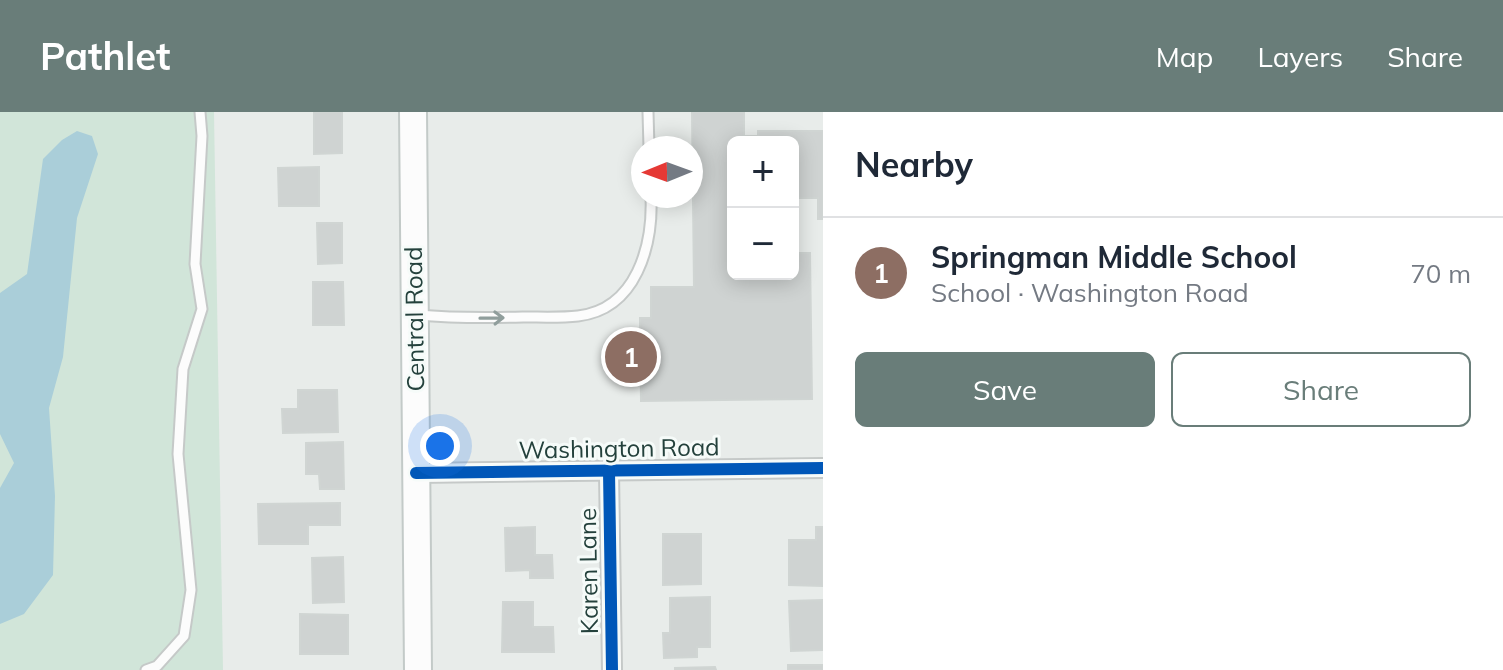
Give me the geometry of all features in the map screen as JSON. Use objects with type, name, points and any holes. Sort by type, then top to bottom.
[{"type":"main road","name":"Central Road","points":[[413,112],[418,670]]},
{"type":"street","name":"Washington Road","points":[[416,473],[823,468]]},
{"type":"street","name":"Karen Lane","points":[[609,471],[612,670]]},
{"type":"lane","points":[[146,670],[157,666],[184,636],[191,590],[178,454],[183,369],[202,309],[195,264],[202,136],[200,112]]},
{"type":"lane","points":[[648,112],[649,136]]},
{"type":"lane","points":[[414,315],[459,319],[581,316],[602,308],[616,301],[644,258],[652,208]]},
{"type":"green space","points":[[0,112],[214,112],[223,670],[0,670]]},
{"type":"water","points":[[77,131],[92,136],[98,154],[77,218],[63,357],[49,408],[55,496],[53,575],[24,614],[0,624],[0,488],[14,463],[0,434],[0,293],[27,274],[43,159],[62,140]]},
{"type":"building","points":[[314,112],[342,112],[342,153],[314,154]]},
{"type":"building","points":[[692,112],[744,112],[744,136],[727,136],[727,280],[799,280],[799,253],[810,253],[812,399],[641,401],[640,318],[651,318],[651,287],[694,287],[693,208],[703,208],[703,136],[692,136]]},
{"type":"building","points":[[758,131],[823,131],[823,219],[818,219],[818,198],[799,198],[799,136],[758,136]]},
{"type":"building","points":[[319,167],[319,206],[279,206],[278,168]]},
{"type":"building","points":[[317,223],[342,223],[342,263],[318,264]]},
{"type":"building","points":[[313,282],[343,282],[344,325],[313,325]]},
{"type":"building","points":[[298,390],[337,390],[338,432],[283,433],[282,409],[298,409]]},
{"type":"building","points":[[343,442],[344,489],[320,489],[319,474],[306,474],[306,443]]},
{"type":"building","points":[[340,503],[340,525],[308,525],[308,544],[259,544],[258,504]]},
{"type":"building","points":[[535,527],[535,555],[552,555],[553,578],[530,578],[530,570],[506,571],[505,528]]},
{"type":"building","points":[[816,527],[823,527],[823,586],[789,585],[789,540],[816,540]]},
{"type":"building","points":[[663,534],[701,534],[701,584],[663,585]]},
{"type":"building","points":[[343,557],[344,602],[313,603],[312,558]]},
{"type":"building","points":[[710,597],[710,647],[697,647],[697,657],[664,658],[663,633],[670,633],[670,598]]},
{"type":"building","points":[[823,600],[823,650],[791,651],[789,601]]},
{"type":"building","points":[[503,602],[533,602],[533,627],[553,627],[554,652],[502,652]]},
{"type":"building","points":[[300,614],[348,615],[348,654],[300,654]]},
{"type":"building","points":[[788,665],[823,665],[823,670],[788,670]]},
{"type":"building","points":[[715,667],[716,670],[675,670],[675,668]]},
{"type":"cycle path","points":[[416,473],[823,468]]},
{"type":"cycle path","points":[[609,471],[612,670]]},
{"type":"place","name":"Springman Middle School","points":[[631,357]]}]
